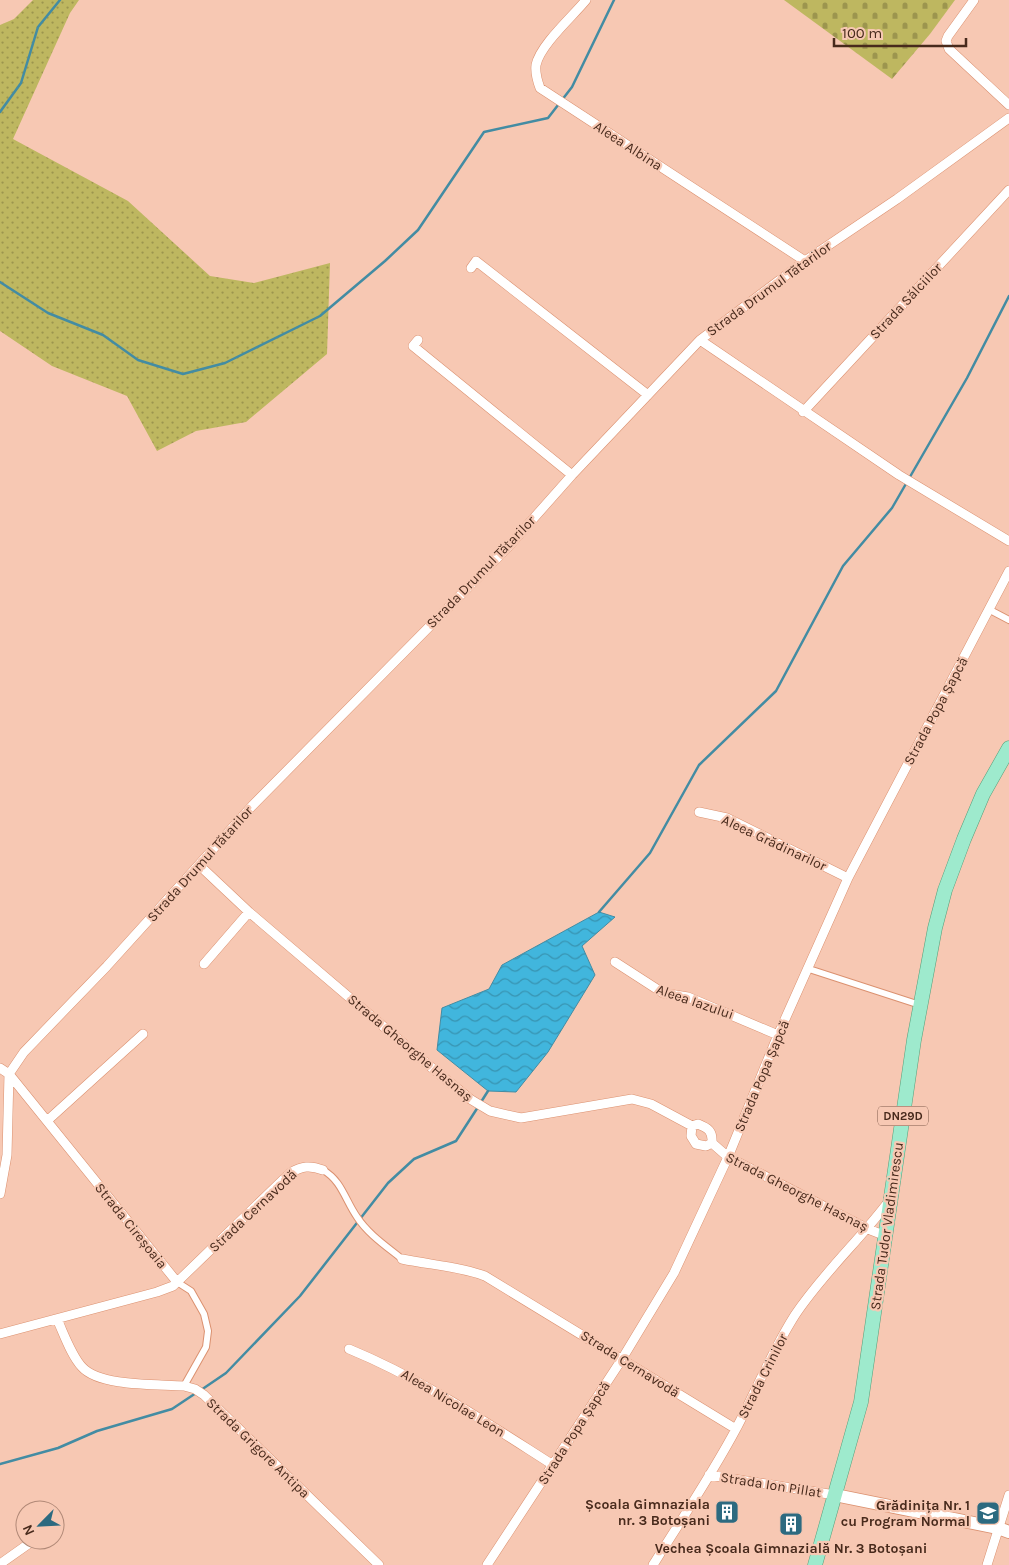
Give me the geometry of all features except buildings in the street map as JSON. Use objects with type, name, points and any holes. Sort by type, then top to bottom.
[{"type":"main road","name":"Strada Tudor Vladimirescu","points":[[814,1565],[861,1402],[920,1005],[945,890],[983,794],[1009,748]]},
{"type":"main road","name":"Strada Ion Pillat","points":[[835,1495],[1003,1530]]},
{"type":"street","name":"Aleea Albina","points":[[585,0],[541,52],[536,64],[536,76],[540,88],[805,261]]},
{"type":"street","points":[[974,0],[946,41],[949,49],[1009,105]]},
{"type":"street","name":"Strada Drumul Tătarilor","points":[[10,1074],[24,1052],[252,806],[509,546],[572,475],[700,340],[805,261],[897,199],[1009,118]]},
{"type":"street","name":"Strada Sălciilor","points":[[803,412],[1009,190]]},
{"type":"street","points":[[471,268],[476,261],[648,395]]},
{"type":"street","points":[[418,340],[413,346],[572,475]]},
{"type":"street","points":[[700,340],[803,412],[899,475],[1009,541]]},
{"type":"street","name":"Strada Popa Șapcă","points":[[487,1565],[622,1360],[674,1273],[728,1157],[778,1034],[809,969],[848,878],[1009,571]]},
{"type":"street","points":[[990,610],[1009,620]]},
{"type":"street","name":"Aleea Grădinarilor","points":[[699,812],[727,818],[848,878]]},
{"type":"street","name":"Strada Gheorghe Hasnaș","points":[[199,865],[249,912],[470,1099],[490,1111],[521,1118],[632,1099],[651,1104],[692,1126],[691,1136],[696,1144],[706,1146],[712,1143],[728,1157],[868,1230],[886,1236]]},
{"type":"street","points":[[204,964],[249,912]]},
{"type":"street","name":"Aleea Iazului","points":[[615,962],[663,993],[688,997],[778,1034]]},
{"type":"street","points":[[809,969],[920,1005]]},
{"type":"street","points":[[48,1120],[143,1034]]},
{"type":"street","points":[[0,1068],[10,1074],[7,1155],[0,1194]]},
{"type":"street","name":"Strada Cireșoaia","points":[[10,1074],[177,1282],[191,1291],[204,1314],[208,1331],[206,1346],[184,1386]]},
{"type":"street","points":[[692,1126],[698,1124],[710,1130],[712,1143]]},
{"type":"street","name":"Strada Cernavodă","points":[[0,1334],[157,1292],[177,1282],[290,1174],[301,1167],[312,1166],[323,1170],[338,1182],[357,1217],[378,1240],[402,1259],[434,1266],[466,1268],[485,1276],[736,1429]]},
{"type":"street","name":"Strada Crinilor","points":[[653,1565],[736,1429],[764,1371],[795,1316],[838,1259],[868,1230],[890,1199]]},
{"type":"street","name":"Strada Grigore Antipa","points":[[57,1319],[80,1366],[90,1375],[106,1380],[184,1386],[195,1389],[204,1395],[379,1565]]},
{"type":"street","name":"Aleea Nicolae Leon","points":[[349,1349],[392,1367],[427,1386],[554,1465]]},
{"type":"street","name":"Strada Ion Pillat","points":[[709,1475],[835,1495]]},
{"type":"street","points":[[987,1565],[1003,1530],[1009,1495]]},
{"type":"street","points":[[0,1564],[20,1550]]},
{"type":"green space","points":[[33,0],[79,0],[70,13],[13,139],[128,201],[210,276],[254,283],[330,263],[327,354],[246,422],[196,431],[157,451],[127,396],[52,366],[0,331],[0,25],[14,19]]},
{"type":"green space","points":[[784,0],[955,0],[930,34],[892,79]]},
{"type":"water","points":[[599,912],[615,917],[582,946],[595,975],[548,1052],[516,1092],[488,1091],[437,1050],[442,1008],[489,989],[502,965]]},
{"type":"waterway","points":[[0,112],[21,83],[38,27],[60,0]]},
{"type":"waterway","points":[[0,282],[48,313],[103,335],[138,360],[183,374],[225,363],[320,316],[385,261],[418,230],[484,132],[548,118],[572,87],[614,0]]},
{"type":"waterway","points":[[599,912],[650,853],[699,765],[776,691],[843,566],[892,508],[967,378],[1009,296]]},
{"type":"waterway","points":[[481,1102],[488,1091]]},
{"type":"waterway","points":[[201,1390],[226,1373],[300,1296],[388,1183],[414,1159],[456,1141],[478,1107]]},
{"type":"waterway","points":[[0,1464],[58,1448],[97,1431],[172,1409],[196,1393]]},
{"type":"place","name":"Școala Gimnaziala nr. 3 Botoșani","points":[[727,1512]]},
{"type":"place","name":"Grădinița Nr. 1 cu Program Normal","points":[[988,1513]]},
{"type":"place","name":"Vechea Școala Gimnazială Nr. 3 Botoșani","points":[[791,1524]]}]
